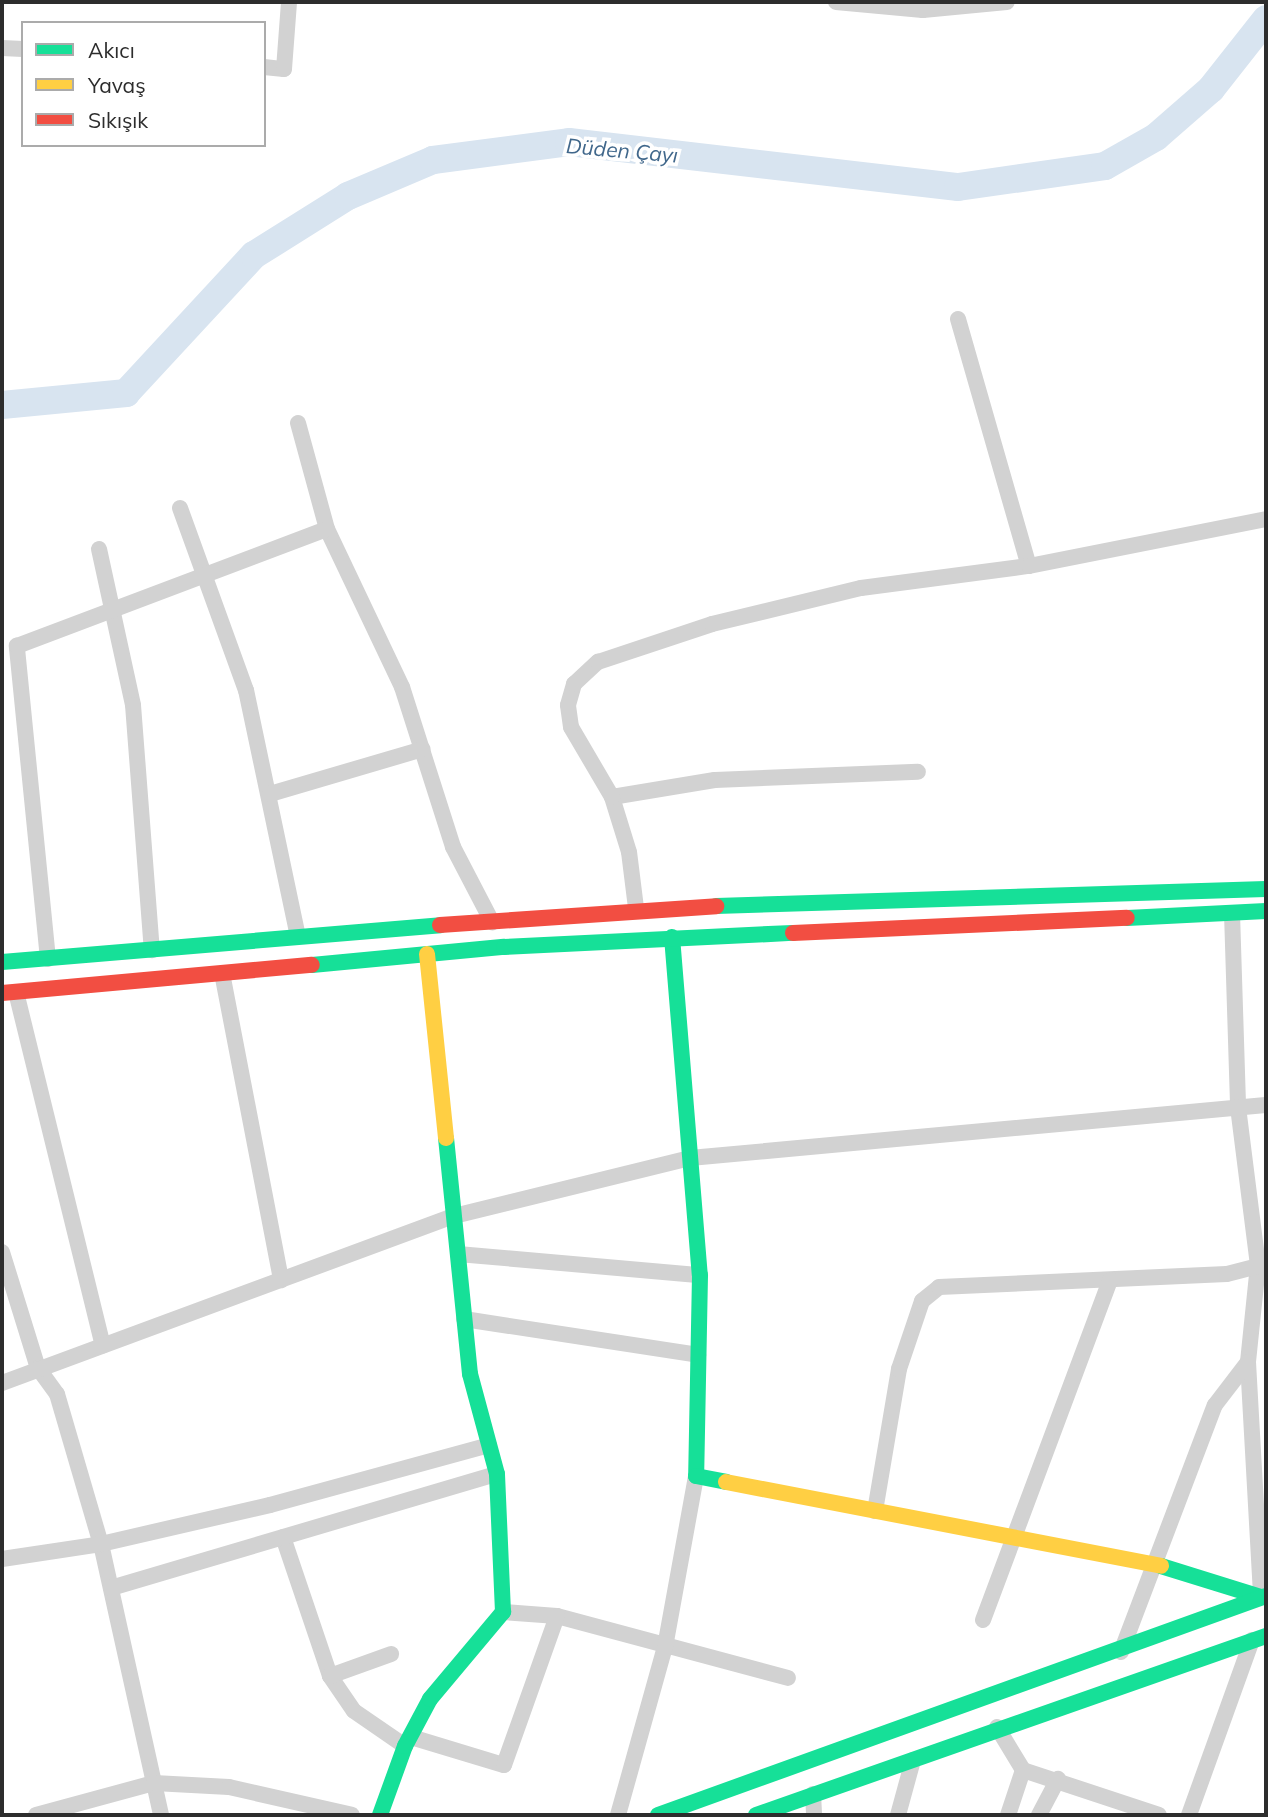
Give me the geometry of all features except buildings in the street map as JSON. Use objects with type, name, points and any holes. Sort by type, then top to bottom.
[{"type":"street","points":[[266,67],[284,69],[289,2]]},
{"type":"street","points":[[836,2],[923,10],[1007,2]]},
{"type":"street","points":[[2,48],[21,50]]},
{"type":"street","points":[[958,318],[1028,566]]},
{"type":"street","points":[[298,423],[327,529],[402,687],[453,847],[492,922]]},
{"type":"street","points":[[180,508],[246,690],[270,794],[303,966]]},
{"type":"street","points":[[636,908],[629,852],[612,797],[571,727],[568,705],[574,684],[598,662],[712,624],[862,588],[1028,566],[1266,519]]},
{"type":"street","points":[[48,959],[17,646],[115,613],[327,529]]},
{"type":"street","points":[[99,549],[133,705],[152,950]]},
{"type":"street","points":[[270,794],[423,749]]},
{"type":"street","points":[[612,797],[715,780],[918,772]]},
{"type":"street","points":[[2,962],[636,908],[1266,888]]},
{"type":"street","points":[[103,1345],[9,993],[427,954],[672,936],[1266,911]]},
{"type":"street","points":[[1233,913],[1238,1107],[1262,1264],[1248,1362],[1264,1597]]},
{"type":"street","points":[[618,1815],[665,1647],[696,1476],[700,1275],[672,936]]},
{"type":"street","points":[[380,1815],[408,1741],[430,1699],[503,1612],[498,1474],[470,1374],[427,954]]},
{"type":"street","points":[[222,973],[281,1280]]},
{"type":"street","points":[[2,1383],[38,1367],[454,1216],[690,1158],[1266,1105]]},
{"type":"street","points":[[2,1252],[38,1367],[57,1394],[101,1544],[161,1815]]},
{"type":"street","points":[[458,1254],[700,1275]]},
{"type":"street","points":[[874,1511],[899,1369],[922,1301],[939,1287],[1227,1274],[1262,1264]]},
{"type":"street","points":[[984,1620],[1111,1280]]},
{"type":"street","points":[[464,1318],[698,1355]]},
{"type":"street","points":[[1121,1652],[1157,1565],[1215,1405],[1248,1362]]},
{"type":"street","points":[[2,1559],[101,1544],[270,1505],[489,1445]]},
{"type":"street","points":[[111,1588],[498,1474]]},
{"type":"street","points":[[696,1476],[1157,1565],[1264,1597]]},
{"type":"street","points":[[283,1537],[330,1676],[354,1711],[408,1741],[504,1765],[557,1616]]},
{"type":"street","points":[[658,1815],[1121,1652],[1264,1597]]},
{"type":"street","points":[[503,1612],[557,1616],[788,1678]]},
{"type":"street","points":[[756,1815],[913,1760],[997,1727],[1259,1638]]},
{"type":"street","points":[[1189,1815],[1259,1638]]},
{"type":"street","points":[[330,1676],[391,1654]]},
{"type":"street","points":[[997,1727],[1023,1770],[1058,1779],[1160,1815]]},
{"type":"street","points":[[898,1815],[913,1760]]},
{"type":"street","points":[[1008,1815],[1023,1770]]},
{"type":"street","points":[[1039,1815],[1058,1779]]},
{"type":"street","points":[[36,1815],[154,1783],[229,1787],[352,1815]]},
{"type":"street","points":[[813,1794],[814,1815]]},
{"type":"waterway","name":"Düden Çayı","points":[[2,405],[126,393],[254,255],[348,196],[433,160],[569,142],[958,187],[1105,166],[1156,137],[1211,89],[1266,19]]},
{"type":"traffic: fast","points":[[716,906],[1266,889]]},
{"type":"traffic: fast","points":[[1127,918],[1266,911]]},
{"type":"traffic: fast","points":[[2,962],[440,925]]},
{"type":"traffic: fast","points":[[312,965],[504,947],[793,933]]},
{"type":"traffic: fast","points":[[672,937],[700,1275],[696,1476],[726,1482]]},
{"type":"traffic: fast","points":[[380,1815],[405,1746],[430,1699],[503,1612],[497,1474],[470,1374],[446,1138]]},
{"type":"traffic: fast","points":[[1161,1566],[1261,1597]]},
{"type":"traffic: fast","points":[[658,1815],[1266,1596]]},
{"type":"traffic: fast","points":[[756,1815],[1266,1636]]},
{"type":"traffic: slow","points":[[427,954],[446,1138]]},
{"type":"traffic: slow","points":[[726,1482],[1161,1566]]},
{"type":"traffic: jam","points":[[440,925],[716,906]]},
{"type":"traffic: jam","points":[[793,933],[1127,918]]},
{"type":"traffic: jam","points":[[2,993],[312,965]]}]
